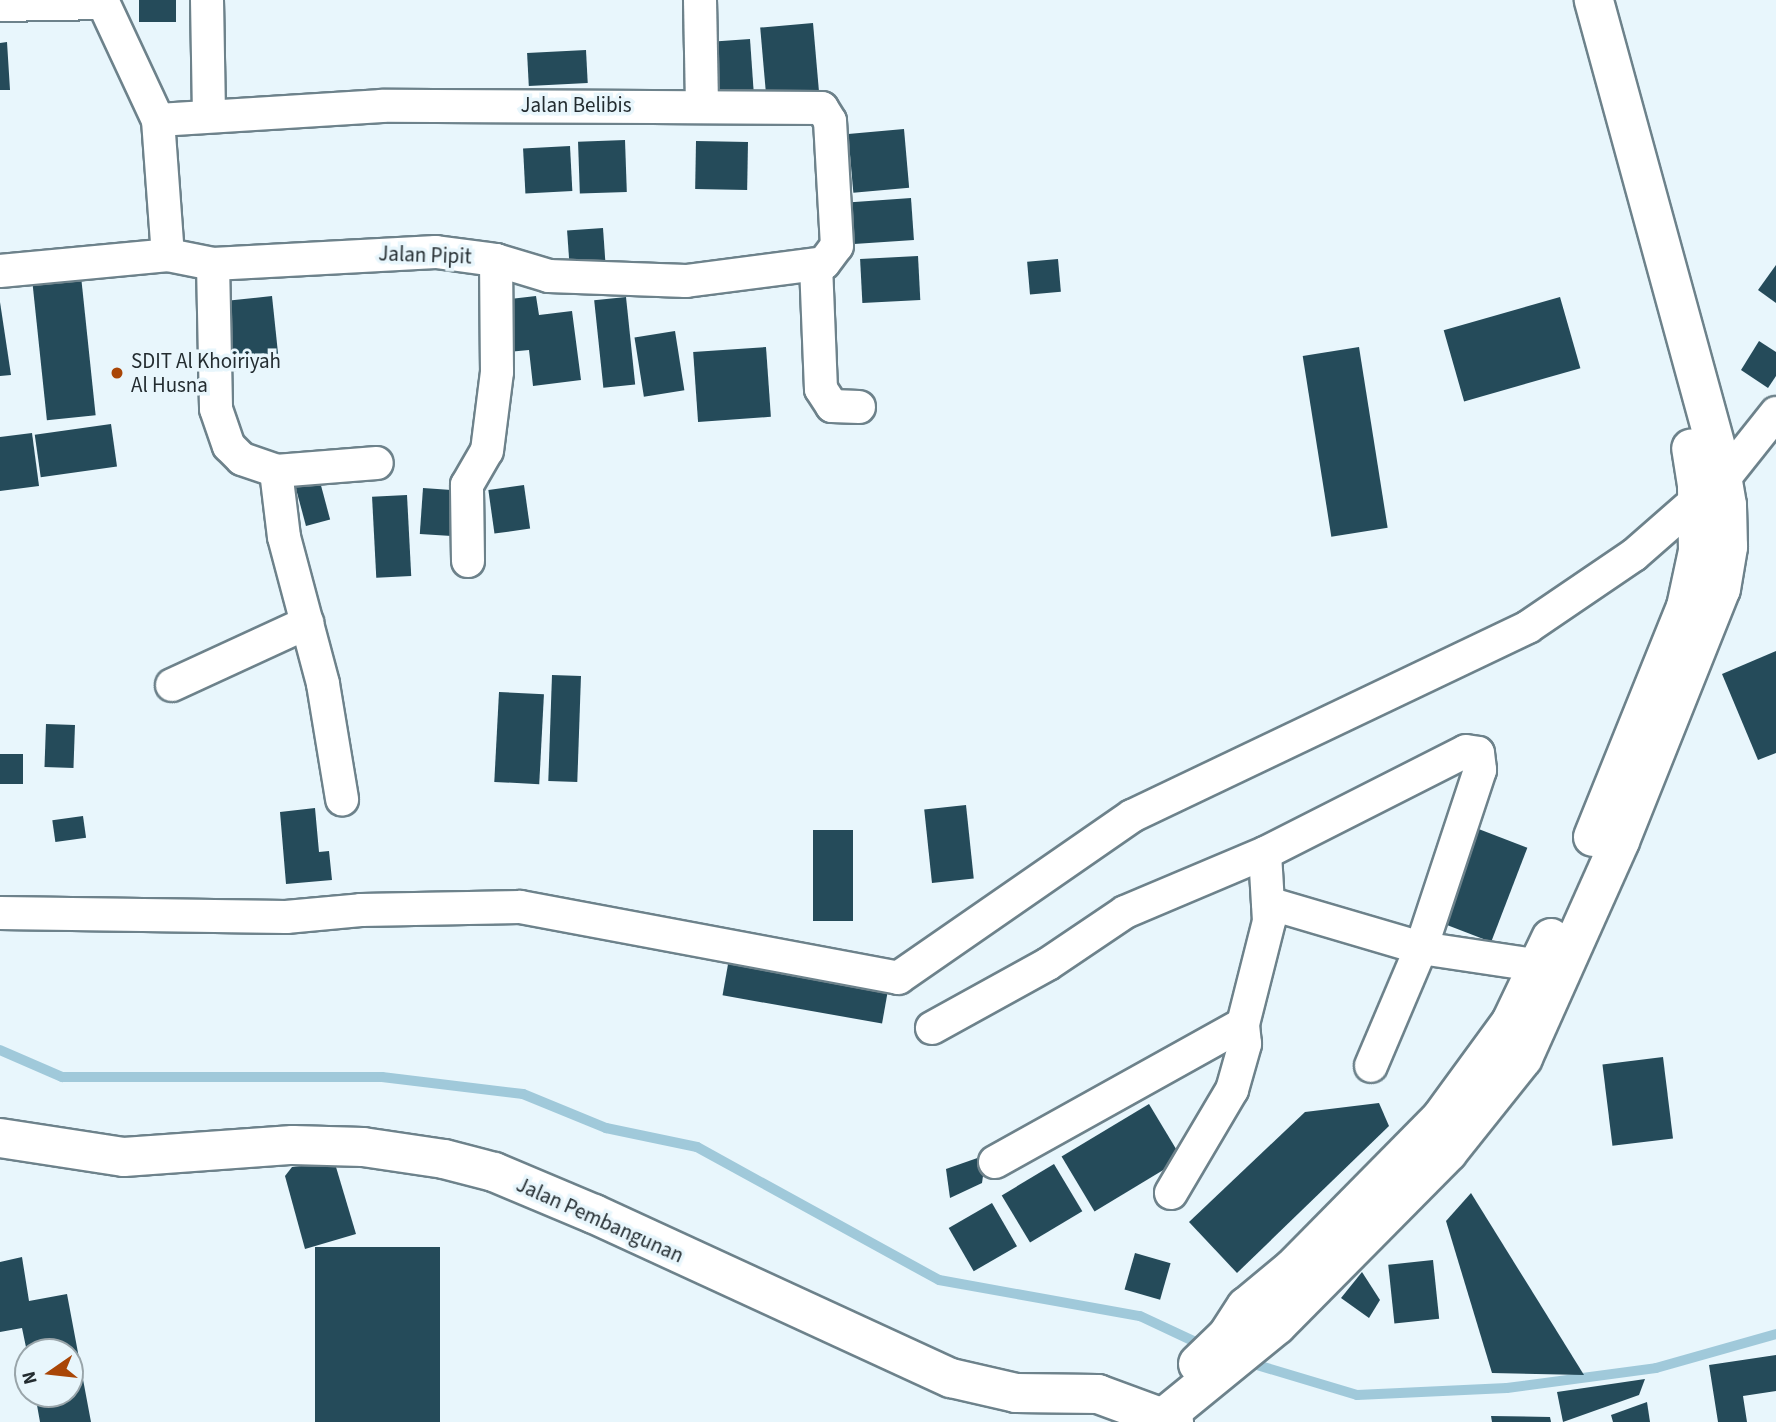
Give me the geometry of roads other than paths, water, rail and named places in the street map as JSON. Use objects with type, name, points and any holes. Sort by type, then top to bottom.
[{"type":"street","points":[[207,0],[209,114]]},
{"type":"street","points":[[700,0],[702,104]]},
{"type":"street","points":[[1570,0],[1690,443],[1710,490]]},
{"type":"street","points":[[1160,1417],[1192,1382],[1235,1344],[1246,1307],[1293,1268],[1441,1118],[1552,967],[1675,641],[1710,490],[1707,405],[1594,0]]},
{"type":"street","points":[[0,5],[102,1],[158,120],[168,255]]},
{"type":"street","name":"Jalan Belibis","points":[[158,120],[209,114],[382,106],[805,106],[827,113],[837,246],[831,258],[816,265]]},
{"type":"street","name":"Jalan Pipit","points":[[0,271],[168,255],[213,264],[436,252],[496,260],[549,276],[686,281],[816,265]]},
{"type":"street","points":[[468,561],[467,485],[487,450],[497,372],[496,260]]},
{"type":"street","points":[[213,264],[219,423],[229,446],[242,459],[276,471],[377,463]]},
{"type":"street","points":[[816,265],[821,389],[832,406],[859,407]]},
{"type":"street","points":[[0,913],[286,917],[361,910],[520,907],[898,978],[1132,816],[1528,627],[1634,555],[1710,490],[1776,413]]},
{"type":"street","points":[[276,471],[284,537],[323,684],[342,799]]},
{"type":"street","points":[[172,685],[307,623]]},
{"type":"street","points":[[932,1028],[1048,964],[1125,912],[1265,853],[1466,751],[1478,753],[1480,770],[1421,948],[1371,1066]]},
{"type":"street","points":[[1171,1193],[1232,1090],[1245,1044],[1243,1024],[1269,921],[1265,853]]},
{"type":"street","points":[[1268,904],[1421,948],[1552,967]]},
{"type":"street","points":[[995,1162],[1243,1024]]},
{"type":"street","name":"Jalan Pembangunan","points":[[0,1138],[124,1157],[293,1145],[363,1147],[444,1159],[494,1172],[594,1214],[951,1378],[1016,1393],[1098,1394],[1160,1417]]},
{"type":"waterway","points":[[0,1050],[62,1077],[382,1077],[523,1094],[606,1128],[697,1147],[939,1280],[1140,1316],[1204,1346]]},
{"type":"waterway","points":[[1247,1362],[1357,1395],[1507,1388],[1656,1368],[1776,1334]]},
{"type":"place","name":"SDIT Al Khoiriyah Al Husna","points":[[117,373]]}]
